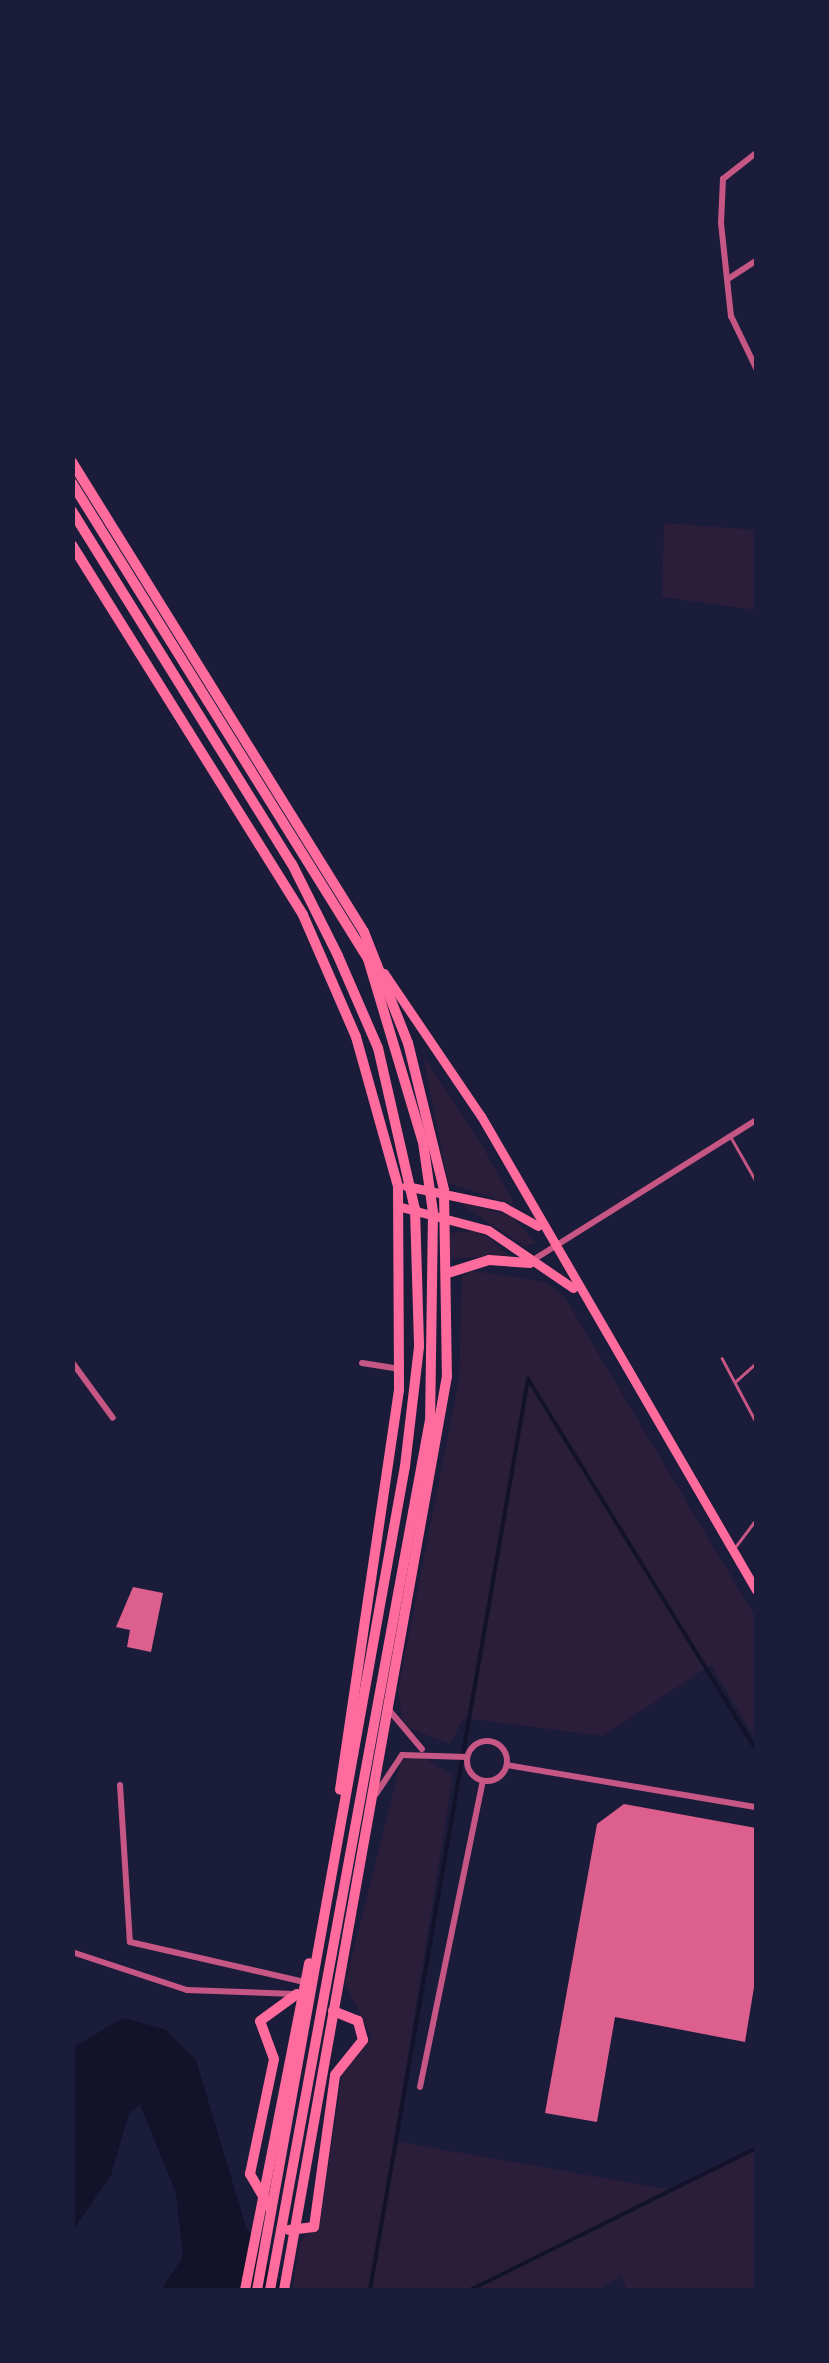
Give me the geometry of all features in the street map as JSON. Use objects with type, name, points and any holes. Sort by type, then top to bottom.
[{"type":"highway","points":[[72,462],[384,974],[444,1190],[447,1215],[452,1271],[447,1376],[284,2290]]},
{"type":"highway","points":[[72,483],[368,959],[384,974]]},
{"type":"highway","points":[[72,511],[322,922],[372,1034],[415,1209],[414,1396],[313,1954],[245,2290]]},
{"type":"highway","points":[[72,545],[303,915],[356,1037],[398,1186],[400,1369],[338,1765],[340,1804]]},
{"type":"highway","points":[[270,2290],[430,1420],[437,1277],[430,1188],[368,959]]},
{"type":"highway","points":[[437,1277],[488,1260],[530,1263]]},
{"type":"highway","points":[[304,1988],[260,2020],[274,2059],[250,2174],[297,2235],[316,2220],[336,2075],[364,2040],[358,2021],[334,2010]]},
{"type":"highway","points":[[257,2290],[295,2039]]},
{"type":"main road","points":[[384,974],[481,1116],[575,1289],[756,1590]]},
{"type":"main road","points":[[398,1186],[444,1190],[540,1227]]},
{"type":"main road","points":[[401,1207],[447,1215],[502,1238],[530,1263],[575,1289]]},
{"type":"street","points":[[756,153],[723,179],[727,279],[740,344],[756,368]]},
{"type":"street","points":[[727,279],[756,261]]},
{"type":"street","points":[[530,1263],[756,1120]]},
{"type":"street","points":[[72,1362],[113,1418]]},
{"type":"street","points":[[362,1363],[400,1369]]},
{"type":"street","points":[[388,1709],[423,1750]]},
{"type":"street","points":[[373,1799],[394,1762],[423,1750],[467,1757],[494,1742],[506,1765]]},
{"type":"street","points":[[467,1757],[483,1781]]},
{"type":"street","points":[[420,2087],[483,1781],[506,1765],[756,1807]]},
{"type":"street","points":[[120,1784],[130,1942],[304,1988]]},
{"type":"street","points":[[72,1952],[187,1990],[304,1988]]},
{"type":"lane","points":[[729,1136],[756,1181]]},
{"type":"lane","points":[[722,1358],[756,1422]]},
{"type":"lane","points":[[735,1382],[756,1363]]},
{"type":"lane","points":[[732,1551],[756,1518]]},
{"type":"shaded area","points":[[664,523],[756,530],[756,610],[662,597]]},
{"type":"shaded area","points":[[423,1055],[482,1145],[515,1205],[448,1183]]},
{"type":"shaded area","points":[[455,1200],[512,1216],[536,1243],[524,1246]]},
{"type":"shaded area","points":[[474,1231],[490,1238],[508,1255],[451,1259],[448,1233]]},
{"type":"shaded area","points":[[474,1271],[546,1282],[565,1298],[756,1618],[756,1740],[711,1665],[603,1736],[464,1718],[450,1744],[403,1726],[398,1690],[459,1379],[462,1276]]},
{"type":"shaded area","points":[[418,1754],[453,1776],[394,2141],[672,2190],[756,2148],[756,2290],[627,2290],[621,2276],[597,2290],[292,2290],[300,2241],[320,2222],[343,2067],[372,2037],[345,1984],[401,1761]]},
{"type":"shaded area","points":[[122,2018],[165,2029],[196,2060],[246,2227],[285,2290],[161,2290],[183,2257],[176,2193],[140,2105],[129,2113],[111,2175],[73,2230],[73,2048]]},
{"type":"building","points":[[133,1587],[163,1593],[151,1652],[127,1647],[130,1630],[116,1627]]},
{"type":"building","points":[[624,1804],[756,1828],[756,1975],[745,2042],[615,2017],[597,2122],[545,2113],[597,1824]]},
{"type":"waterway","points":[[528,1379],[756,1749]]},
{"type":"waterway","points":[[370,2290],[528,1379]]},
{"type":"waterway","points":[[470,2290],[756,2148]]}]
